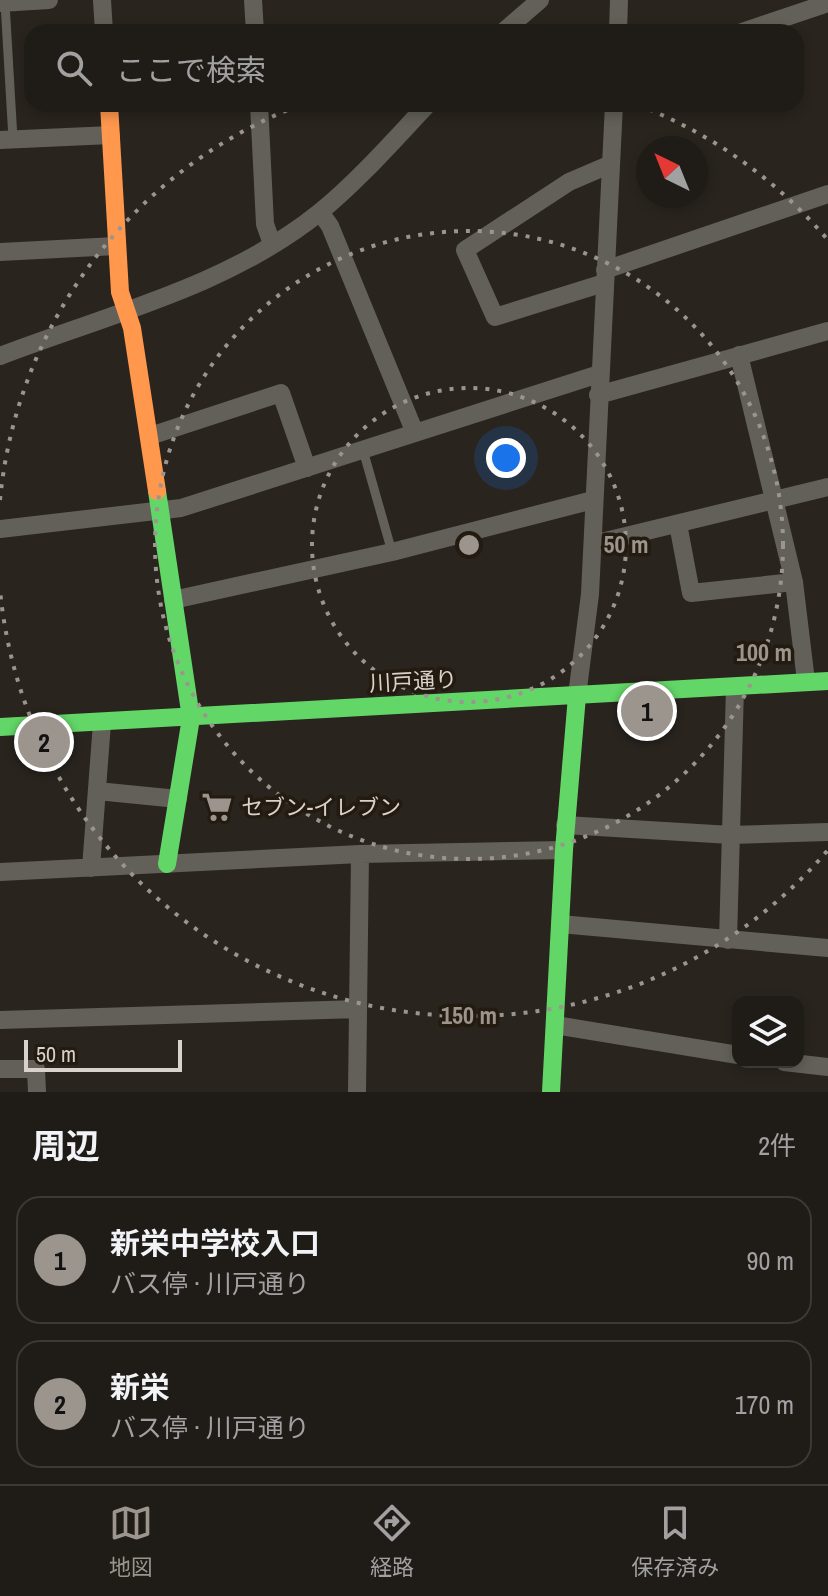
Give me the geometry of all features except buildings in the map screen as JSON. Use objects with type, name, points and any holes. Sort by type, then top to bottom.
[{"type":"street","points":[[2,3],[49,0]]},
{"type":"street","points":[[102,0],[104,24]]},
{"type":"street","points":[[253,0],[254,24]]},
{"type":"street","points":[[508,0],[520,16]]},
{"type":"street","points":[[512,24],[540,0]]},
{"type":"street","points":[[618,24],[619,0]]},
{"type":"street","points":[[766,24],[828,3]]},
{"type":"street","points":[[110,112],[116,246],[125,312],[132,328],[150,436],[191,718],[167,864]]},
{"type":"street","points":[[259,112],[265,224],[272,244]]},
{"type":"street","points":[[0,356],[152,303],[231,269],[320,212],[379,157],[421,112]]},
{"type":"street","points":[[551,1092],[565,825],[577,696],[587,630],[593,544],[614,112]]},
{"type":"street","points":[[6,139],[111,135]]},
{"type":"street","points":[[611,164],[569,182],[465,250],[495,317],[828,194]]},
{"type":"street","points":[[320,212],[330,226],[415,433]]},
{"type":"street","points":[[0,252],[116,246]]},
{"type":"street","points":[[598,395],[828,331]]},
{"type":"street","points":[[739,355],[794,582],[806,681]]},
{"type":"street","points":[[0,529],[181,508],[599,374]]},
{"type":"street","points":[[150,436],[281,393],[307,468]]},
{"type":"street","points":[[593,544],[828,487]]},
{"type":"street","points":[[173,600],[392,552],[593,500]]},
{"type":"street","points":[[678,524],[691,593],[794,582]]},
{"type":"street","name":"川戸通り","points":[[0,727],[828,681]]},
{"type":"street","points":[[728,940],[735,688]]},
{"type":"street","points":[[91,868],[102,723]]},
{"type":"street","points":[[97,791],[178,799]]},
{"type":"street","points":[[565,825],[731,835],[828,832]]},
{"type":"street","points":[[0,872],[360,854],[564,850]]},
{"type":"street","points":[[357,1092],[360,854]]},
{"type":"street","points":[[560,924],[828,948]]},
{"type":"street","points":[[0,1020],[358,1009]]},
{"type":"street","points":[[555,1025],[732,1054]]},
{"type":"street","points":[[804,1064],[828,1067]]},
{"type":"street","points":[[0,1069],[36,1069],[37,1092]]},
{"type":"lane","points":[[2,3],[6,139]]},
{"type":"lane","points":[[363,450],[392,552]]},
{"type":"traffic: fast","points":[[157,491],[191,718],[167,864]]},
{"type":"traffic: fast","points":[[0,727],[828,681]]},
{"type":"traffic: fast","points":[[551,1092],[564,850],[577,696]]},
{"type":"traffic: slow","points":[[109,112],[120,292],[132,328],[157,491]]},
{"type":"place","name":"新栄中学校入口","points":[[647,711]]},
{"type":"place","name":"新栄","points":[[44,742]]},
{"type":"place","name":"セブン-イレブン","points":[[217,807]]}]
